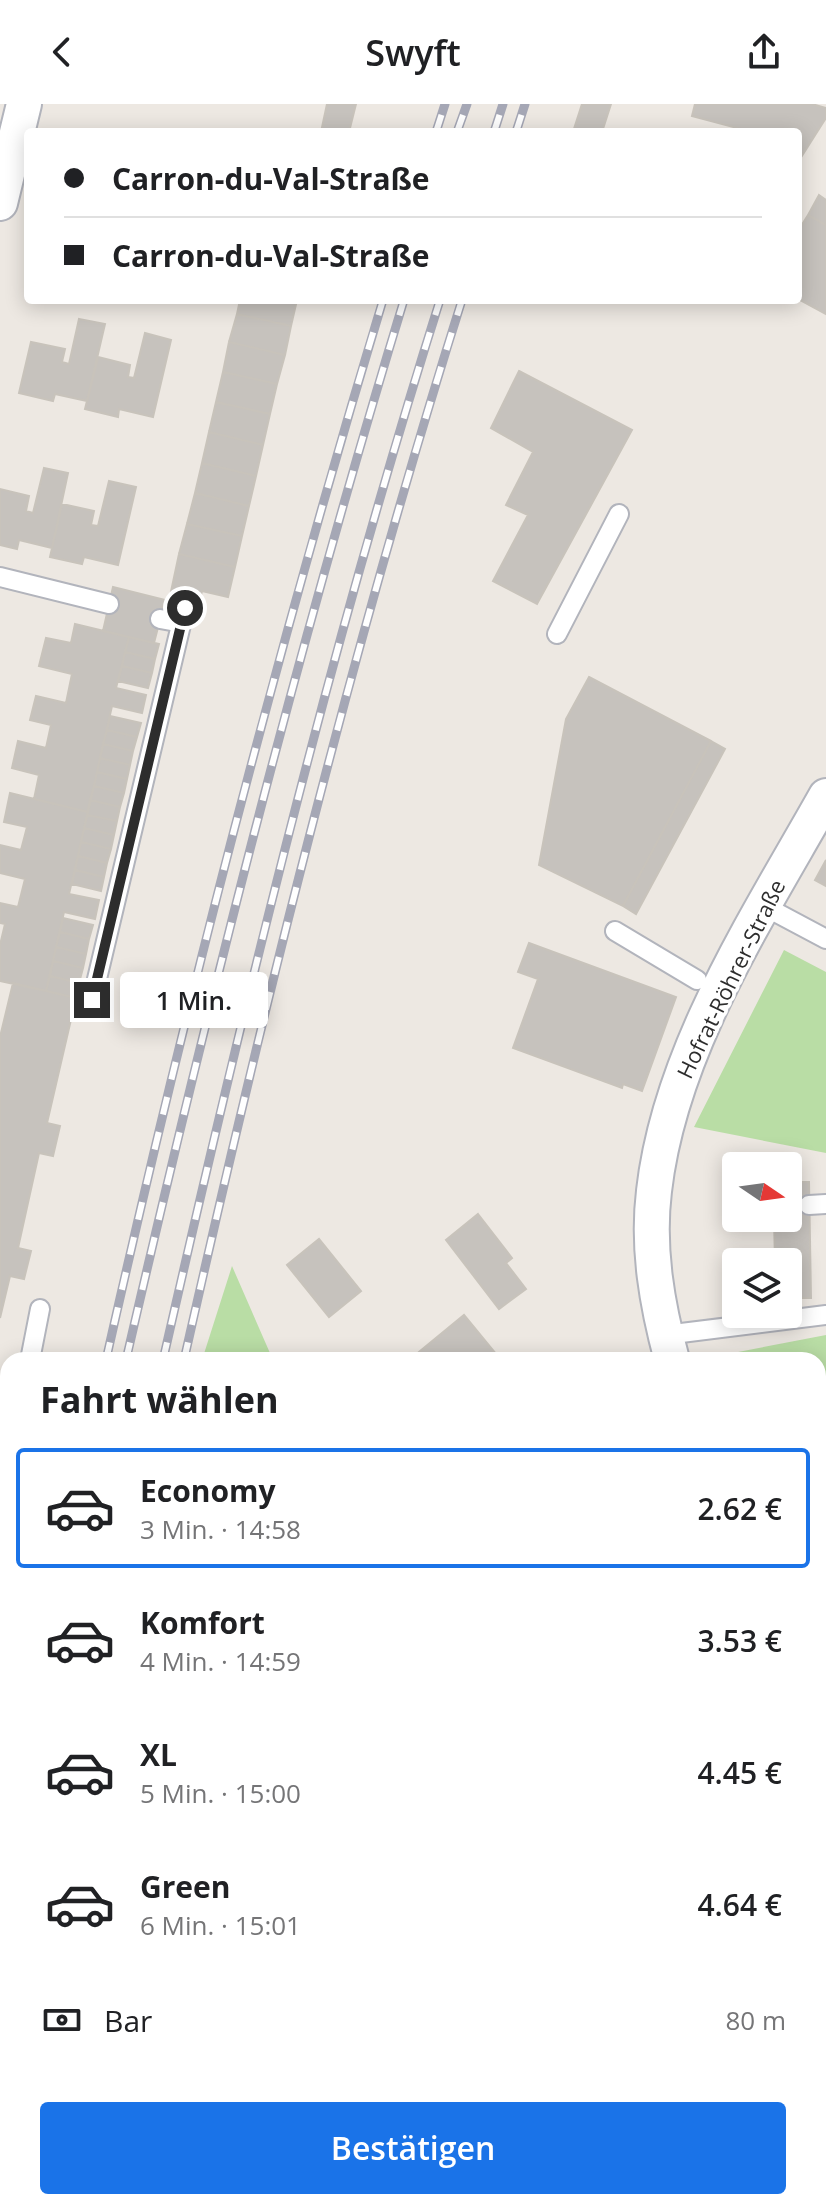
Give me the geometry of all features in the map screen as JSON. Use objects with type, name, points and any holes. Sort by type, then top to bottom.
[{"type":"street","points":[[0,203],[24,104]]},
{"type":"street","name":"Hofrat-Röhrer-Straße","points":[[668,1348],[653,1259],[653,1193],[660,1149],[675,1092],[695,1042],[764,906],[826,796]]},
{"type":"lane","points":[[557,634],[619,514]]},
{"type":"lane","points":[[0,577],[109,604]]},
{"type":"lane","points":[[92,1000],[184,616],[160,619]]},
{"type":"lane","points":[[764,906],[826,939]]},
{"type":"lane","points":[[615,931],[697,980]]},
{"type":"lane","points":[[32,1352],[40,1309]]},
{"type":"lane","points":[[668,1348],[826,1315]]},
{"type":"green space","points":[[784,950],[826,972],[826,1153],[694,1127]]},
{"type":"green space","points":[[232,1266],[270,1352],[205,1352]]},
{"type":"green space","points":[[826,1335],[826,1352],[738,1352]]},
{"type":"building","points":[[327,104],[356,104],[350,128],[322,128]]},
{"type":"building","points":[[582,104],[611,104],[603,128],[574,128]]},
{"type":"building","points":[[695,104],[812,104],[826,108],[826,118],[802,156],[802,128],[737,128],[692,116]]},
{"type":"building","points":[[819,195],[826,200],[826,225],[808,215]]},
{"type":"building","points":[[808,215],[826,225],[826,314],[802,301],[802,225]]},
{"type":"building","points":[[239,304],[296,304],[291,326],[237,314]]},
{"type":"building","points":[[237,314],[291,326],[285,355],[229,342]]},
{"type":"building","points":[[79,319],[105,324],[87,401],[55,394],[53,401],[19,393],[31,342],[65,349],[62,362],[69,364]]},
{"type":"building","points":[[145,333],[171,340],[153,417],[119,409],[118,417],[85,409],[98,357],[130,365],[128,377],[134,378]]},
{"type":"building","points":[[229,342],[285,355],[277,384],[223,372]]},
{"type":"building","points":[[519,371],[632,430],[537,604],[493,581],[528,515],[506,505],[533,452],[491,428]]},
{"type":"building","points":[[223,372],[277,384],[270,414],[216,402]]},
{"type":"building","points":[[216,402],[270,414],[263,445],[209,432]]},
{"type":"building","points":[[209,432],[263,445],[256,476],[202,463]]},
{"type":"building","points":[[202,463],[256,476],[249,506],[195,493]]},
{"type":"building","points":[[44,468],[68,473],[52,548],[19,540],[17,549],[0,545],[0,489],[29,496],[26,511],[33,513]]},
{"type":"building","points":[[109,481],[136,487],[118,565],[84,557],[82,564],[50,557],[62,504],[94,511],[91,525],[98,526]]},
{"type":"building","points":[[195,493],[249,506],[242,536],[187,524]]},
{"type":"building","points":[[187,524],[242,536],[235,567],[179,554]]},
{"type":"building","points":[[179,554],[235,567],[228,597],[202,591],[198,608],[169,601]]},
{"type":"building","points":[[113,587],[165,600],[154,643],[103,631]]},
{"type":"building","points":[[75,624],[129,637],[116,688],[146,695],[142,713],[112,706],[88,812],[34,799],[39,775],[12,768],[18,741],[46,748],[51,725],[30,720],[36,696],[66,703],[72,674],[39,666],[46,638],[71,643]]},
{"type":"building","points":[[129,637],[159,644],[155,659],[125,652]]},
{"type":"building","points":[[125,652],[155,659],[152,673],[122,666]]},
{"type":"building","points":[[122,666],[152,673],[148,688],[118,681]]},
{"type":"building","points":[[589,677],[711,741],[623,906],[539,865],[566,719]]},
{"type":"building","points":[[110,716],[141,723],[137,737],[107,730]]},
{"type":"building","points":[[107,730],[137,737],[133,751],[103,744]]},
{"type":"building","points":[[711,741],[725,749],[636,914],[623,906]]},
{"type":"building","points":[[103,744],[133,751],[130,765],[100,758]]},
{"type":"building","points":[[100,758],[130,765],[127,779],[97,772]]},
{"type":"building","points":[[97,772],[127,779],[124,793],[94,786]]},
{"type":"building","points":[[94,786],[124,793],[120,807],[90,800]]},
{"type":"building","points":[[10,793],[88,812],[69,894],[99,900],[95,919],[64,912],[46,991],[0,981],[0,945],[5,924],[0,923],[0,903],[18,907],[25,879],[0,873],[0,845],[21,850],[27,827],[4,822]]},
{"type":"building","points":[[90,800],[120,807],[117,821],[87,815]]},
{"type":"building","points":[[87,815],[117,821],[114,835],[84,828]]},
{"type":"building","points":[[84,828],[114,835],[111,849],[81,842]]},
{"type":"building","points":[[81,842],[111,849],[107,863],[78,856]]},
{"type":"building","points":[[78,856],[107,863],[104,877],[75,870]]},
{"type":"building","points":[[826,860],[826,886],[815,880]]},
{"type":"building","points":[[75,870],[104,877],[101,891],[72,884]]},
{"type":"building","points":[[63,918],[93,925],[89,939],[60,932]]},
{"type":"building","points":[[60,932],[89,939],[86,954],[56,947]]},
{"type":"building","points":[[529,943],[676,997],[642,1091],[623,1084],[622,1088],[513,1048],[538,979],[518,972]]},
{"type":"building","points":[[56,947],[86,954],[83,968],[53,961]]},
{"type":"building","points":[[53,961],[83,968],[79,983],[50,976]]},
{"type":"building","points":[[50,976],[79,983],[76,998],[46,991]]},
{"type":"building","points":[[13,983],[76,998],[47,1123],[60,1126],[53,1156],[39,1153],[18,1248],[31,1251],[24,1279],[10,1276],[0,1318],[0,1037]]},
{"type":"building","points":[[802,1182],[809,1182],[811,1298],[802,1298],[802,1248],[775,1248],[774,1232],[802,1232]]},
{"type":"building","points":[[478,1214],[512,1258],[506,1263],[526,1289],[499,1309],[446,1240]]},
{"type":"building","points":[[319,1239],[361,1291],[329,1317],[287,1265]]},
{"type":"building","points":[[464,1315],[494,1352],[419,1352]]},
{"type":"railway","points":[[437,128],[445,104]]},
{"type":"railway","points":[[458,128],[467,104]]},
{"type":"railway","points":[[495,128],[503,104]]},
{"type":"railway","points":[[517,128],[525,104]]},
{"type":"railway","points":[[108,1352],[168,1093],[235,827],[306,563],[382,304]]},
{"type":"railway","points":[[128,1352],[256,828],[327,563],[403,304]]},
{"type":"railway","points":[[165,1352],[225,1093],[325,694],[439,304]]},
{"type":"railway","points":[[186,1352],[312,827],[383,562],[461,304]]},
{"type":"route","points":[[92,1000],[185,608]]}]
